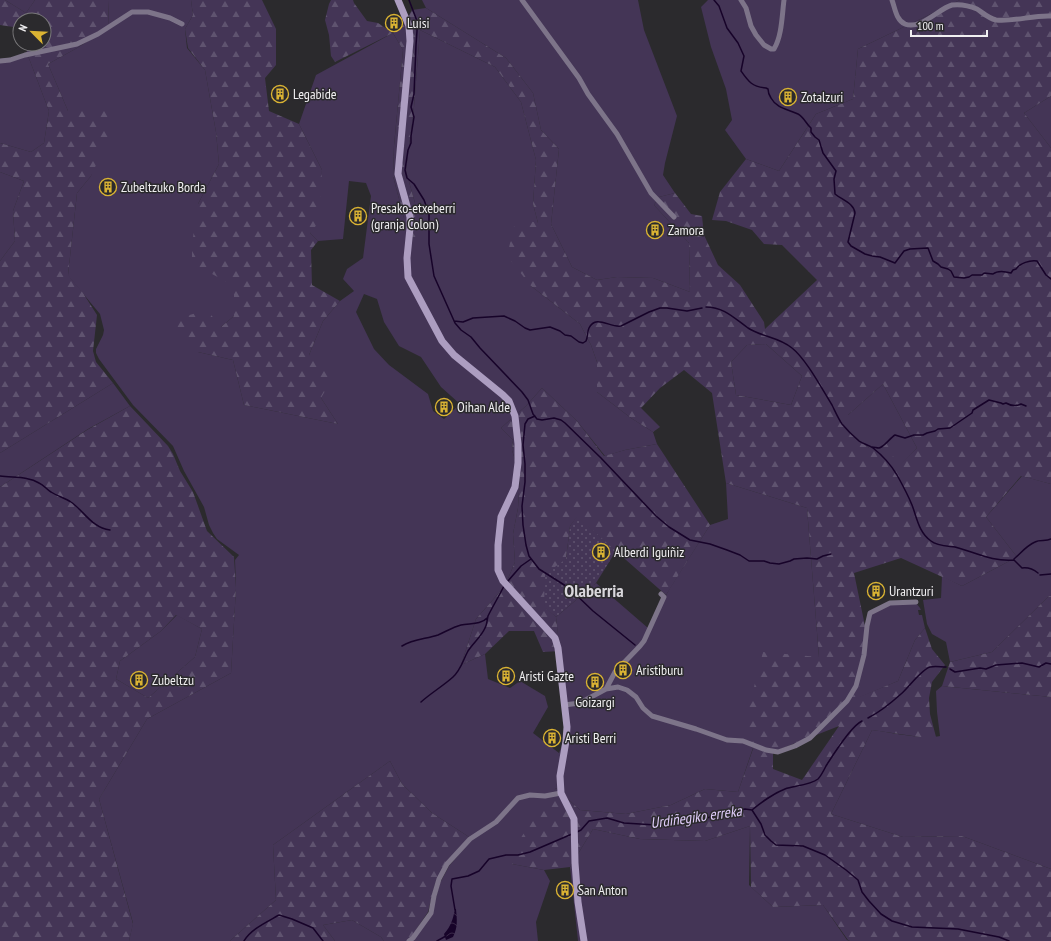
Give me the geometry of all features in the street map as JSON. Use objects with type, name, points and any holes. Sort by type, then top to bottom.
[{"type":"street","points":[[398,0],[409,26],[410,41],[398,174],[410,217],[407,258],[408,277],[442,341],[454,355],[509,401],[515,416],[518,444],[518,463],[515,487],[501,516],[498,545],[498,570],[503,580],[555,638],[558,648],[567,727],[560,776],[562,792],[574,819],[578,902],[584,941]]},
{"type":"street","points":[[522,0],[618,134],[651,193],[674,218]]},
{"type":"street","points":[[741,0],[746,8],[751,26],[756,35],[764,45],[771,49],[774,49],[777,44],[784,0]]},
{"type":"street","points":[[892,0],[898,18],[904,24],[914,25],[953,5],[971,7],[994,19],[1006,20],[1051,16]]},
{"type":"street","points":[[0,61],[77,44],[98,34],[132,12],[148,12],[170,18],[182,24]]},
{"type":"street","points":[[606,688],[614,672],[644,641],[664,597],[661,594]]},
{"type":"street","points":[[564,705],[580,703],[606,688],[618,687],[627,690],[636,697],[643,708],[652,716],[727,740],[743,741],[766,750],[778,752],[795,746],[810,738],[847,701],[856,686],[864,655],[870,613],[890,603],[916,602]]},
{"type":"street","points":[[409,941],[413,938],[430,914],[439,879],[447,864],[470,839],[496,822],[518,798],[530,795],[545,796],[562,792]]},
{"type":"green space","points":[[0,0],[5,0],[24,12],[12,12],[12,27],[0,25]]},
{"type":"green space","points":[[5,0],[35,0],[27,12]]},
{"type":"green space","points":[[35,0],[109,0],[108,27],[77,48],[48,64],[68,111],[106,111],[112,130],[91,176],[77,193],[68,275],[83,293],[97,315],[93,351],[96,362],[113,383],[0,453],[0,261],[15,241],[13,211],[24,181],[0,172],[0,143],[31,152],[44,143],[49,111],[27,53],[52,52],[52,12],[27,12]]},
{"type":"green space","points":[[109,0],[191,0],[193,15],[185,29],[187,48],[205,70],[216,132],[219,164],[198,204],[235,286],[234,316],[221,327],[198,352],[233,360],[244,405],[338,424],[321,398],[309,355],[323,321],[340,301],[354,291],[343,279],[347,269],[363,258],[371,196],[366,183],[349,181],[343,239],[318,241],[310,233],[322,170],[299,124],[316,75],[393,33],[403,50],[394,146],[393,176],[404,218],[404,241],[415,203],[406,171],[414,107],[420,30],[495,67],[521,102],[536,160],[533,204],[538,223],[531,286],[580,324],[591,345],[597,362],[597,392],[631,418],[653,432],[657,444],[625,450],[605,456],[577,421],[542,388],[526,406],[501,428],[513,440],[512,450],[520,476],[518,508],[513,534],[515,562],[505,586],[476,619],[461,665],[485,654],[488,679],[510,688],[520,681],[545,696],[548,707],[533,733],[559,753],[568,728],[556,617],[596,583],[648,628],[670,588],[710,525],[728,519],[726,483],[807,508],[819,657],[754,745],[738,792],[705,789],[671,805],[626,814],[580,810],[556,788],[512,864],[544,870],[550,881],[536,922],[538,941],[412,941],[431,915],[440,883],[449,866],[471,840],[469,837],[432,813],[402,784],[390,761],[273,845],[276,900],[230,941],[129,941],[133,923],[99,799],[147,719],[231,673],[236,588],[235,560],[239,555],[217,539],[213,533],[204,507],[184,471],[173,446],[133,405],[99,359],[96,349],[104,330],[100,314],[65,272],[68,275],[77,193],[91,176],[106,111],[68,111],[48,64],[77,48],[108,28]],"holes":[[[364,294],[377,299],[384,322],[399,346],[421,357],[441,387],[460,404],[444,419],[433,411],[428,394],[389,365],[374,349],[356,312]]]},
{"type":"green space","points":[[191,0],[262,0],[276,29],[276,65],[265,78],[269,111],[299,124],[322,170],[319,222],[310,233],[318,241],[311,250],[312,285],[340,301],[323,321],[309,355],[336,372],[321,398],[338,424],[244,405],[233,360],[198,352],[172,320],[207,310],[221,327],[234,316],[234,286],[192,263],[192,244],[198,204],[219,164],[216,132],[205,70],[188,48],[185,29],[193,15]]},
{"type":"green space","points":[[331,0],[353,0],[367,21],[378,23],[393,33],[335,62],[331,56],[329,35],[325,20]]},
{"type":"green space","points":[[422,0],[638,0],[644,30],[677,116],[663,175],[675,193],[659,197],[654,205],[689,243],[690,292],[653,278],[617,277],[597,280],[572,267],[551,224],[559,149],[541,130],[533,93],[506,58],[426,8]]},
{"type":"green space","points":[[708,0],[960,0],[858,49],[853,99],[816,114],[779,171],[746,159],[725,130],[732,120],[726,89],[711,47],[701,7]]},
{"type":"green space","points":[[960,0],[1051,0],[1051,96],[1024,113],[1051,148],[1051,484],[1021,476],[986,517],[1017,557],[962,586],[901,558],[854,573],[865,626],[859,697],[898,681],[915,640],[925,628],[932,649],[945,665],[932,682],[929,698],[930,714],[936,737],[920,737],[872,730],[831,814],[903,837],[962,836],[1051,869],[1051,941],[850,941],[823,905],[773,907],[751,887],[750,826],[705,841],[640,839],[593,829],[570,867],[544,870],[512,864],[522,836],[556,788],[580,810],[626,814],[671,805],[705,789],[738,792],[754,746],[744,726],[763,652],[819,657],[807,508],[726,483],[712,393],[684,370],[660,388],[641,408],[660,427],[653,432],[631,418],[597,392],[597,362],[591,345],[580,324],[531,286],[507,256],[516,218],[538,223],[533,204],[536,160],[521,102],[495,67],[420,30],[414,107],[406,171],[415,203],[417,239],[404,241],[404,218],[393,176],[394,146],[403,50],[393,33],[402,27],[412,10],[426,8],[506,58],[533,93],[541,130],[559,149],[551,224],[572,267],[597,280],[617,277],[653,278],[690,292],[689,243],[654,205],[659,197],[675,193],[691,214],[702,216],[704,235],[718,265],[740,285],[764,322],[765,329],[817,280],[782,245],[764,244],[752,230],[726,221],[712,220],[720,192],[746,159],[779,171],[816,114],[853,99],[858,49]],"holes":[[[766,344],[802,376],[791,405],[736,395],[731,362],[747,345]],[[883,384],[917,448],[896,469],[890,442],[869,448],[848,431],[848,415]],[[839,726],[802,780],[773,769],[773,752]]]},
{"type":"green space","points":[[27,53],[49,111],[44,143],[31,152],[0,143],[0,59],[11,58]]},
{"type":"green space","points":[[1051,96],[1051,148],[1024,113]]},
{"type":"green space","points":[[0,172],[24,181],[13,211],[15,241],[0,261]]},
{"type":"green space","points":[[766,344],[802,376],[791,405],[736,395],[731,362],[747,345]]},
{"type":"green space","points":[[113,383],[130,406],[88,429],[0,487],[0,453]]},
{"type":"green space","points":[[883,384],[917,448],[896,470],[848,431],[848,415]]},
{"type":"green space","points":[[542,388],[577,421],[604,456],[625,450],[657,444],[710,525],[666,595],[577,517],[570,526],[566,559],[544,606],[556,617],[560,651],[543,652],[534,631],[509,631],[485,654],[461,665],[476,619],[505,586],[515,562],[513,534],[518,508],[520,476],[512,450],[513,440],[501,428],[526,406]]},
{"type":"green space","points":[[130,406],[168,446],[173,454],[180,471],[193,492],[207,531],[234,557],[236,588],[231,673],[147,719],[99,799],[133,924],[129,941],[0,941],[0,487],[87,430]],"holes":[[[176,615],[202,629],[195,657],[148,698],[116,679],[120,661],[161,631]]]},
{"type":"green space","points":[[1022,476],[1051,484],[1051,596],[1049,596],[992,652],[950,662],[946,642],[932,634],[927,624],[923,600],[941,598],[942,576],[962,586],[1017,557],[986,517]]},
{"type":"green space","points":[[577,516],[616,551],[596,583],[556,617],[544,607],[545,574],[566,559],[570,526]]},
{"type":"green space","points":[[1049,596],[1051,596],[1051,697],[942,686],[950,662],[992,652]]},
{"type":"green space","points":[[890,604],[917,604],[921,610],[918,610],[919,615],[922,615],[925,628],[915,640],[898,681],[858,698],[865,626],[870,613]]},
{"type":"green space","points":[[177,615],[202,629],[195,657],[148,698],[116,679],[120,661],[161,631]]},
{"type":"green space","points":[[942,686],[1051,697],[1051,869],[962,836],[903,837],[831,814],[872,730],[925,737],[940,736],[936,691]]},
{"type":"green space","points":[[390,761],[402,784],[432,813],[469,837],[447,861],[435,884],[428,912],[412,936],[407,941],[384,941],[381,937],[352,920],[323,925],[335,941],[230,941],[276,900],[273,845]]},
{"type":"green space","points":[[750,826],[749,885],[773,907],[823,905],[847,940],[850,941],[578,941],[570,867],[593,829],[640,839],[705,841]]},
{"type":"green space","points":[[352,920],[381,937],[384,941],[335,941],[323,925]]},
{"type":"water","points":[[455,909],[457,920],[456,930],[453,937],[446,940],[444,934],[451,922]]},
{"type":"waterway","points":[[409,0],[417,21],[417,31],[414,94],[411,107],[414,117],[411,143],[408,150],[405,170],[407,178],[414,184],[424,200],[429,213],[429,244],[434,276],[455,323],[461,330],[471,337],[522,392],[528,400],[533,414],[537,419],[542,420],[554,418],[565,423],[601,458],[656,516],[669,527],[690,540],[710,544],[727,550],[740,555],[749,561],[764,561],[779,564],[794,559],[817,559],[831,554]]},
{"type":"waterway","points":[[714,0],[719,6],[727,28],[738,43],[744,56],[741,71],[748,81],[754,85],[768,89],[768,93],[773,102],[800,115],[811,128],[811,132],[819,140],[823,153],[836,171],[834,179],[835,194],[850,204],[855,213],[848,242],[851,246],[865,254],[880,257],[895,263],[904,251],[910,249],[928,248],[933,261],[941,267],[951,271],[954,277],[964,278],[972,275],[982,275],[984,273],[993,274],[999,271],[1011,273],[1023,264],[1037,261],[1046,275],[1051,279]]},
{"type":"waterway","points":[[706,307],[712,307],[724,311],[753,331],[787,344],[803,359],[814,375],[842,424],[859,441],[871,447],[886,460],[897,475],[909,497],[921,530],[933,543],[955,547],[998,560],[1014,560],[1022,568],[1031,569],[1038,573]]},
{"type":"waterway","points":[[454,321],[463,322],[473,318],[504,316],[530,330],[550,327],[583,343],[587,339],[589,328],[595,322],[621,326],[660,308],[687,311],[702,308]]},
{"type":"waterway","points":[[872,447],[881,447],[895,435],[905,438],[914,435],[923,435],[938,429],[950,428],[972,413],[973,410],[989,400],[1003,404],[1006,403],[1013,406],[1021,404],[1026,406]]},
{"type":"waterway","points":[[535,416],[528,419],[525,424],[523,445],[525,464],[525,482],[522,506],[523,525],[529,556],[539,569],[569,588],[593,611],[635,645]]},
{"type":"waterway","points":[[0,476],[25,478],[35,481],[53,493],[71,502],[93,523],[104,529],[110,530]]},
{"type":"waterway","points":[[1014,559],[1026,548],[1037,541],[1051,539]]},
{"type":"waterway","points":[[508,581],[521,566],[531,559]]},
{"type":"waterway","points":[[1040,575],[1051,574]]},
{"type":"waterway","points":[[421,702],[456,674],[468,651],[483,631],[488,616],[504,586]]},
{"type":"waterway","points":[[402,646],[415,640],[438,635],[464,624],[482,622],[487,618]]},
{"type":"waterway","points":[[950,669],[955,672],[980,668],[986,669],[996,665],[1022,663],[1039,667],[1046,663],[1051,664]]},
{"type":"waterway","points":[[868,718],[893,701],[927,668],[946,667]]},
{"type":"waterway","points":[[752,810],[767,798],[780,791],[811,783],[818,779],[842,741],[862,721]]},
{"type":"waterway","name":"Urdiñegiko erreka","points":[[577,832],[581,830],[589,821],[607,818],[624,823],[656,825],[701,820],[710,817],[722,816],[745,809],[752,810],[761,824],[765,835],[776,845],[803,846],[825,855],[858,880],[862,892],[869,901],[881,914],[892,921],[912,927],[958,929],[999,937],[1009,941]]},
{"type":"waterway","name":"Urdiñegiko erreka","points":[[455,910],[451,886],[452,879],[468,876],[479,871],[489,859],[530,852],[572,834]]},
{"type":"waterway","points":[[244,941],[255,929],[279,915],[313,928],[323,941]]},
{"type":"waterway","name":"Urdiñegiko erreka","points":[[437,941],[446,936]]},
{"type":"place","name":"Luisi","points":[[394,23]]},
{"type":"place","name":"Legabide","points":[[280,94]]},
{"type":"place","name":"Zotalzuri","points":[[788,97]]},
{"type":"place","name":"Zubeltzuko Borda","points":[[108,187]]},
{"type":"place","name":"Presako-etxeberri (granja Colon)","points":[[358,216]]},
{"type":"place","name":"Zamora","points":[[655,230]]},
{"type":"place","name":"Oihan Alde","points":[[444,407]]},
{"type":"place","name":"Alberdi Iguiñiz","points":[[601,552]]},
{"type":"place","name":"Urantzuri","points":[[876,591]]},
{"type":"place","name":"Aristiburu","points":[[623,670]]},
{"type":"place","name":"Aristi Gazte","points":[[506,676]]},
{"type":"place","name":"Zubeltzu","points":[[139,680]]},
{"type":"place","name":"Goizargi","points":[[595,682]]},
{"type":"place","name":"Aristi Berri","points":[[552,738]]},
{"type":"place","name":"San Anton","points":[[565,890]]},
{"type":"district","name":"Olaberria","points":[[594,591]]}]
